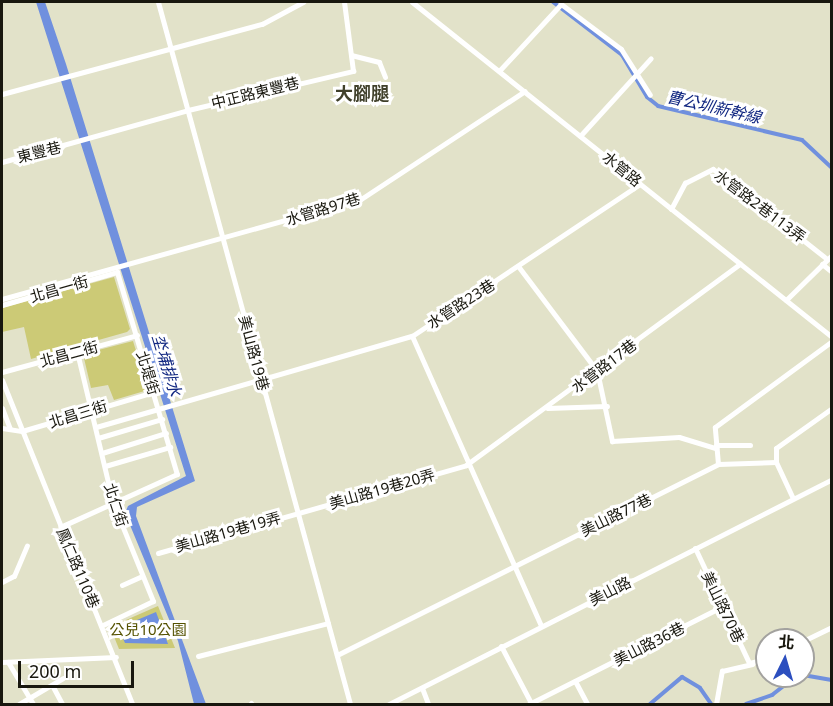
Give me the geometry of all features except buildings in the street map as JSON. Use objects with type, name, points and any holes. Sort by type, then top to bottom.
[{"type":"street","name":"美山路19巷","points":[[158,2],[350,705]]},
{"type":"street","points":[[2,94],[262,24],[292,4],[303,2]]},
{"type":"street","points":[[344,2],[351,54],[378,62],[386,77]]},
{"type":"street","name":"水管路","points":[[412,2],[786,300],[831,339]]},
{"type":"street","points":[[499,71],[558,6],[621,49],[635,76],[650,95]]},
{"type":"street","name":"中正路東豐巷","points":[[91,138],[188,110],[353,71],[351,54]]},
{"type":"street","points":[[580,136],[651,58]]},
{"type":"street","name":"水管路97巷","points":[[117,270],[131,264],[361,199],[525,91]]},
{"type":"street","name":"東豐巷","points":[[2,162],[91,138]]},
{"type":"street","name":"水管路2巷113弄","points":[[671,209],[685,183],[713,169],[830,257]]},
{"type":"street","name":"水管路23巷","points":[[96,427],[412,336],[640,184]]},
{"type":"street","points":[[786,300],[830,257]]},
{"type":"street","name":"水管路17巷","points":[[466,465],[547,408],[740,264]]},
{"type":"street","points":[[822,264],[831,272]]},
{"type":"street","points":[[518,266],[597,371],[607,406],[612,441],[679,437],[716,447],[750,445]]},
{"type":"street","points":[[2,300],[117,270]]},
{"type":"street","name":"北昌一街","points":[[2,305],[117,270]]},
{"type":"street","name":"北堤街","points":[[113,503],[177,474],[160,408],[117,270]]},
{"type":"street","name":"北昌二街","points":[[2,372],[137,335]]},
{"type":"street","points":[[412,336],[466,465],[541,626]]},
{"type":"street","points":[[718,464],[716,447],[718,424],[831,339]]},
{"type":"street","name":"北仁街","points":[[77,352],[113,503],[153,602],[103,625]]},
{"type":"street","name":"鳳仁路110巷","points":[[2,380],[60,526],[116,657],[132,705]]},
{"type":"street","name":"北昌三街","points":[[2,428],[22,431],[154,392]]},
{"type":"street","points":[[547,408],[607,406]]},
{"type":"street","points":[[2,408],[10,429]]},
{"type":"street","points":[[794,498],[776,462],[776,448],[831,408]]},
{"type":"street","points":[[98,438],[162,419]]},
{"type":"street","points":[[102,453],[166,434]]},
{"type":"street","points":[[105,466],[170,447]]},
{"type":"street","name":"美山路77巷","points":[[337,655],[718,464],[776,462]]},
{"type":"street","name":"美山路19巷20弄","points":[[298,512],[466,465]]},
{"type":"street","name":"美山路","points":[[389,705],[831,479]]},
{"type":"street","points":[[60,526],[113,503]]},
{"type":"street","name":"美山路19巷19弄","points":[[158,553],[298,512]]},
{"type":"street","points":[[2,582],[14,576],[27,546]]},
{"type":"street","name":"美山路70巷","points":[[694,548],[752,664]]},
{"type":"street","points":[[122,585],[142,576]]},
{"type":"street","name":"美山路36巷","points":[[501,646],[530,704],[723,606]]},
{"type":"street","points":[[198,656],[328,623]]},
{"type":"street","points":[[815,635],[831,627]]},
{"type":"street","points":[[5,662],[116,657]]},
{"type":"street","points":[[5,662],[31,701]]},
{"type":"street","points":[[716,704],[722,671],[755,663]]},
{"type":"street","points":[[19,705],[31,701],[63,678]]},
{"type":"street","points":[[575,681],[587,705]]},
{"type":"street","points":[[52,685],[62,705]]},
{"type":"street","points":[[422,688],[428,705]]},
{"type":"green space","points":[[114,277],[130,329],[127,332],[31,359],[24,327],[2,332],[2,308]]},
{"type":"green space","points":[[133,341],[148,390],[114,400],[108,385],[91,388],[83,354]]},
{"type":"green space","name":"公兒10公園","points":[[158,606],[175,648],[119,649],[110,627]]},
{"type":"water","points":[[36,2],[45,2],[66,64],[195,481],[137,507],[136,516],[206,704],[194,704],[178,641],[125,513],[128,506],[186,476]]},
{"type":"water","points":[[156,612],[168,644],[125,643],[118,628]]},
{"type":"waterway","name":"曹公圳新幹線","points":[[553,2],[622,55],[647,97],[658,106],[802,140],[832,168]]},
{"type":"waterway","points":[[650,704],[682,677],[700,688],[711,704]]},
{"type":"waterway","points":[[815,677],[832,680]]},
{"type":"waterway","points":[[746,704],[772,695],[781,688]]},
{"type":"district","name":"大腳腿","points":[[362,93]]},
{"type":"water label","name":"坔埔排水","points":[[167,365]]}]
